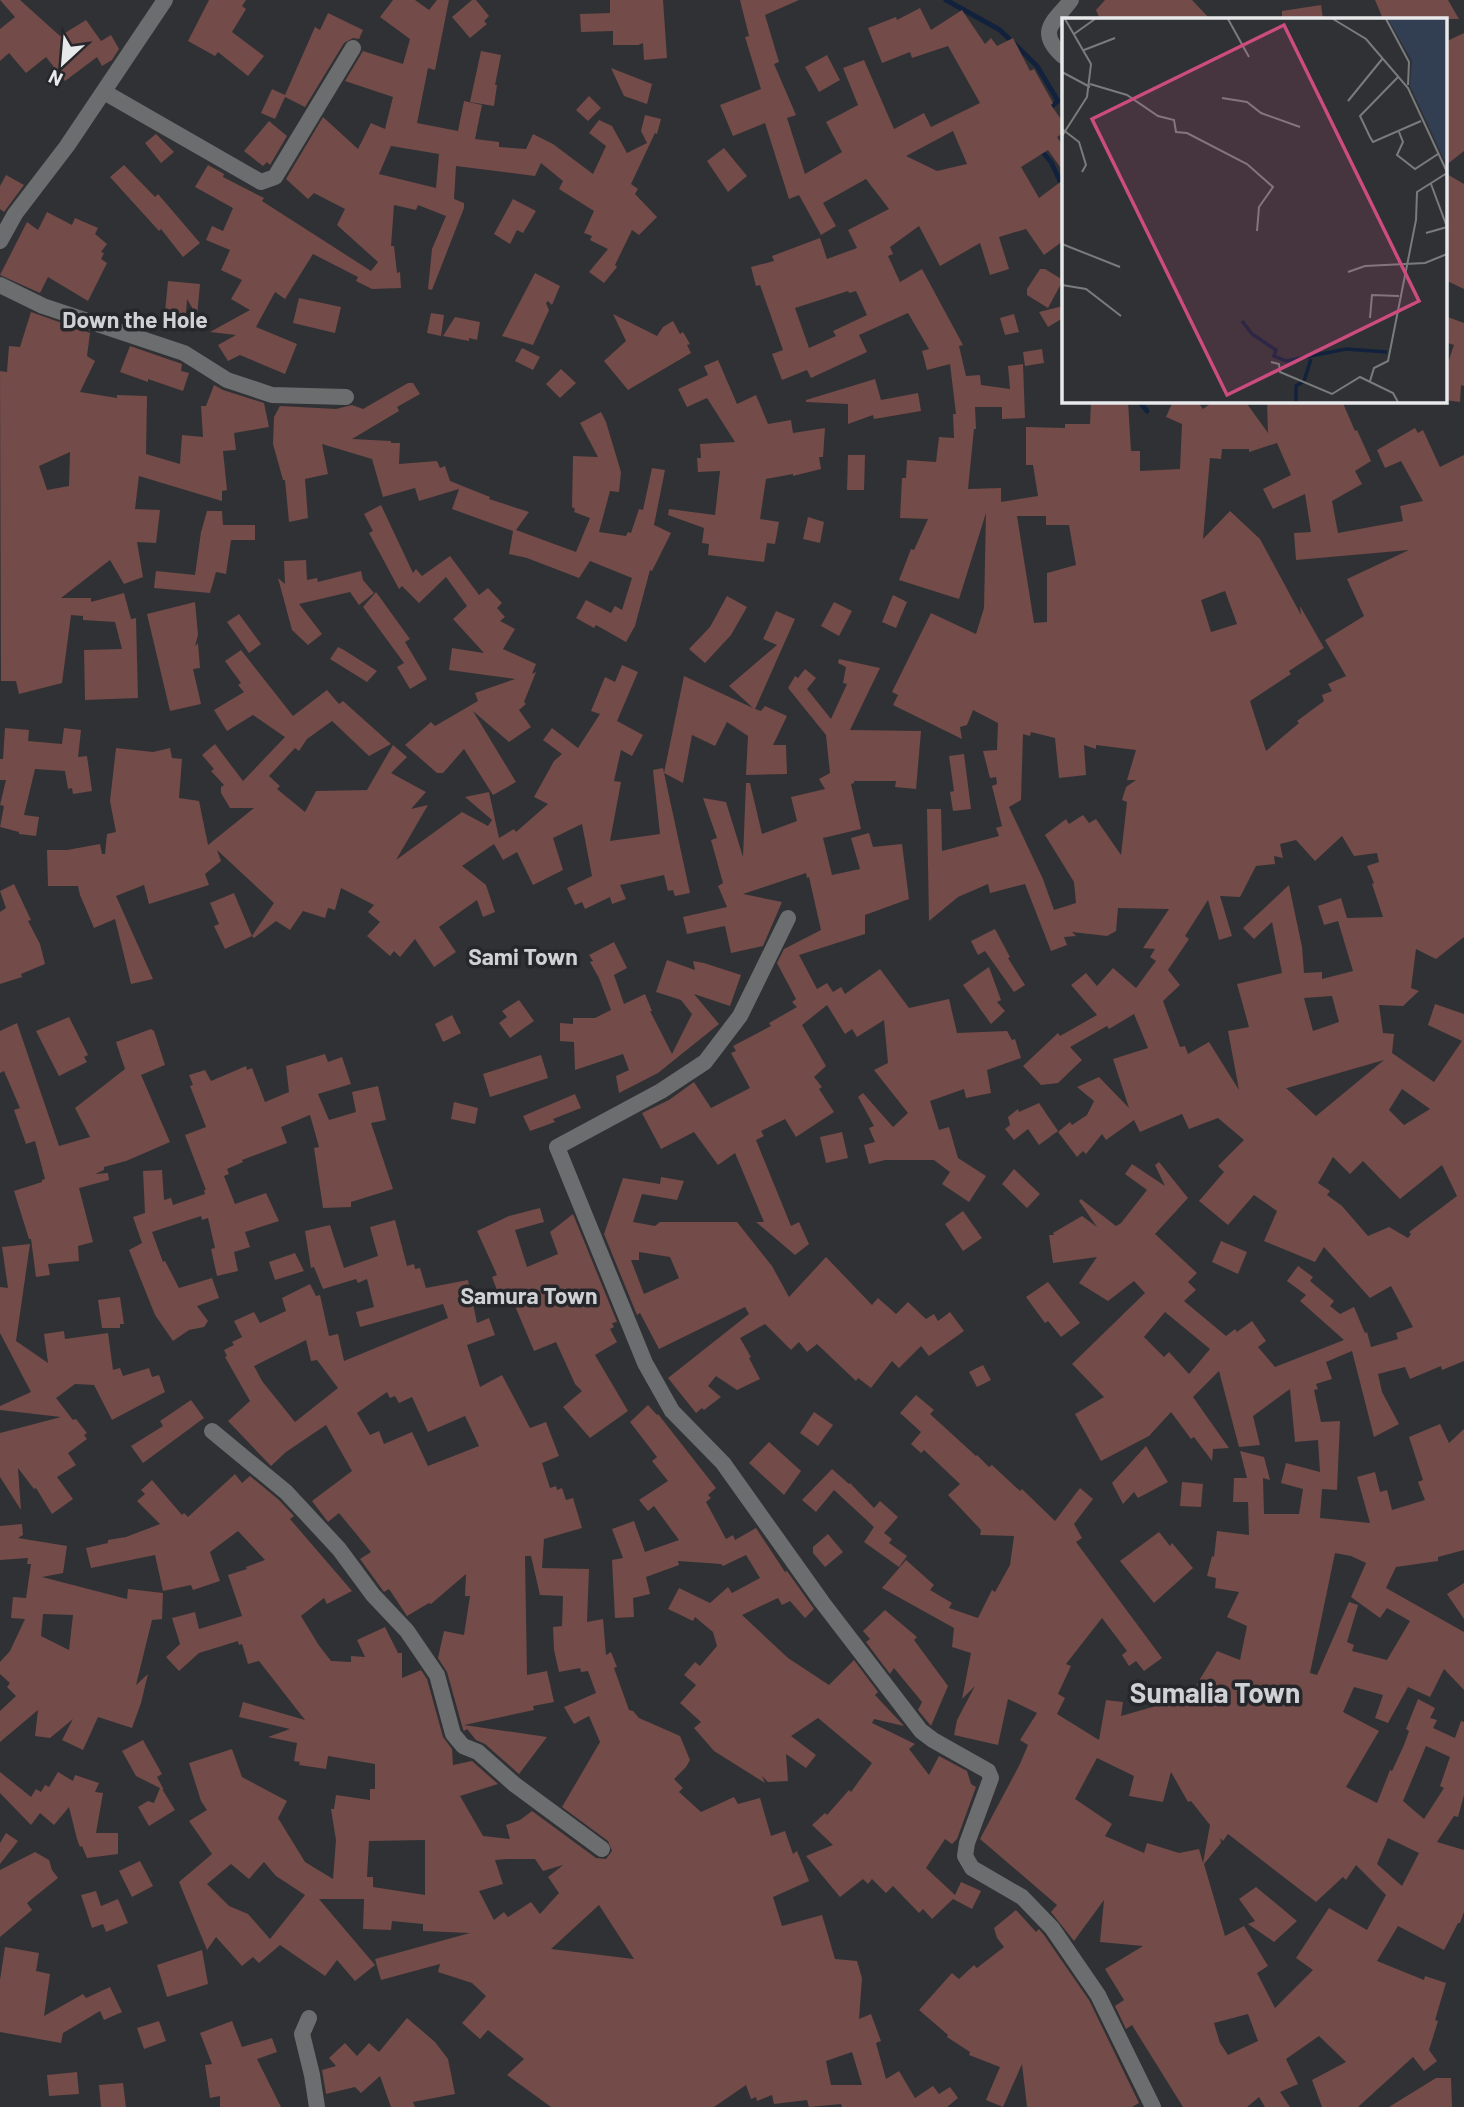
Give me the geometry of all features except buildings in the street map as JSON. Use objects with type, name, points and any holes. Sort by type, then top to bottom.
[{"type":"street","points":[[0,241],[15,214],[67,146],[165,0]]},
{"type":"street","points":[[1062,55],[1054,48],[1049,34],[1053,19],[1071,0]]},
{"type":"street","points":[[104,92],[261,182],[267,181],[275,177],[353,48]]},
{"type":"street","points":[[0,285],[43,306],[184,353],[227,380],[272,395],[346,397]]},
{"type":"street","points":[[788,918],[740,1016],[705,1062],[661,1091],[557,1147],[645,1363],[672,1411],[723,1463],[830,1613],[921,1731],[988,1771],[991,1778],[967,1843],[965,1856],[972,1868],[1022,1897],[1052,1928],[1098,1995],[1153,2107]]},
{"type":"street","points":[[212,1431],[286,1492],[339,1549],[373,1595],[407,1632],[437,1675],[453,1734],[463,1746],[478,1752],[535,1800],[602,1849]]},
{"type":"street","points":[[309,2018],[302,2034],[317,2107]]},
{"type":"waterway","points":[[946,0],[1000,30],[1037,66],[1058,101],[1047,110]]},
{"type":"waterway","points":[[1041,150],[1051,162],[1062,185]]},
{"type":"waterway","points":[[1140,402],[1147,411]]},
{"type":"district","name":"Down the Hole","points":[[135,320]]},
{"type":"district","name":"Sami Town","points":[[523,957]]},
{"type":"district","name":"Samura Town","points":[[529,1296]]},
{"type":"district","name":"Sumalia Town","points":[[1215,1693]]}]
